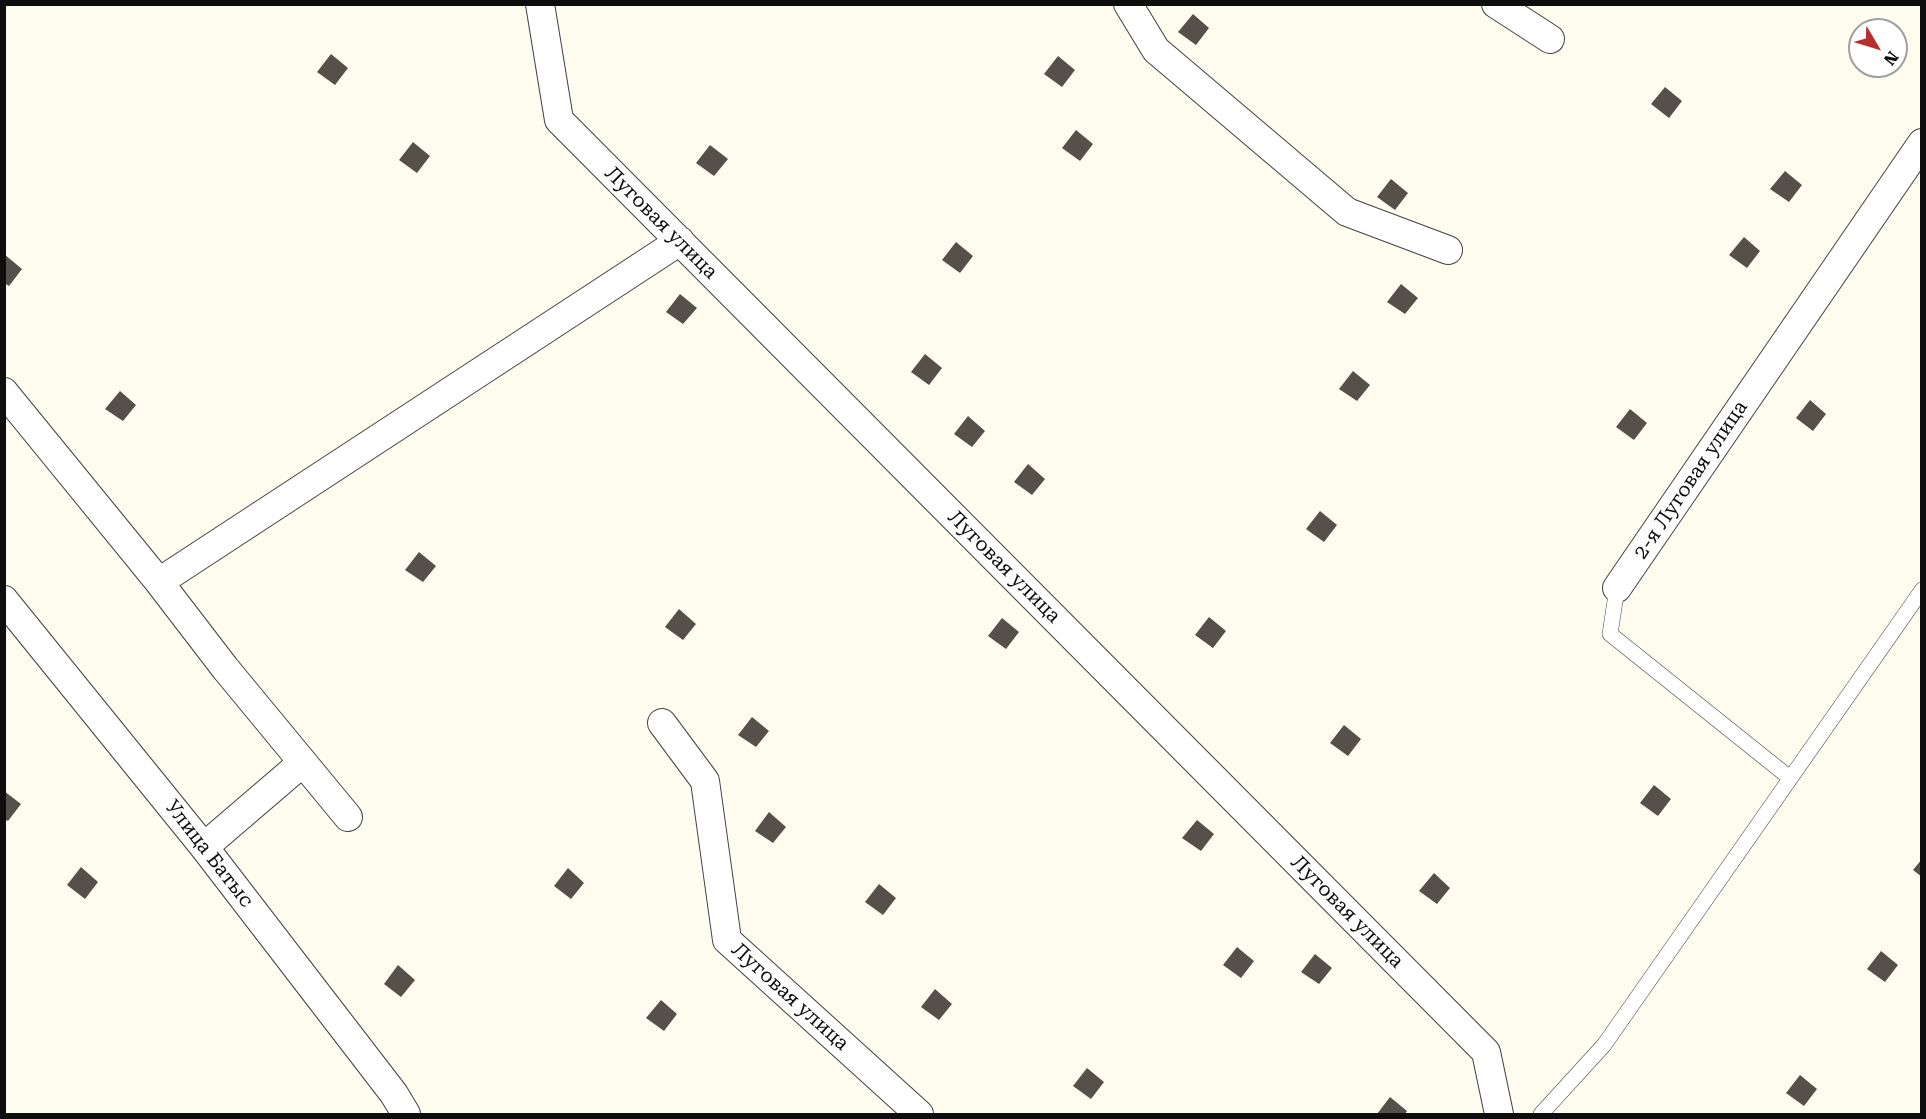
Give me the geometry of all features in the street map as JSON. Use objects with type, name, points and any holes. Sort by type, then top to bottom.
[{"type":"street","name":"Луговая улица","points":[[540,4],[559,120],[1486,1052],[1499,1114]]},
{"type":"street","points":[[1128,4],[1156,50],[1347,212],[1448,249]]},
{"type":"street","points":[[1496,4],[1550,39]]},
{"type":"street","name":"2-я Луговая улица","points":[[1617,588],[1922,143]]},
{"type":"street","points":[[159,582],[680,241]]},
{"type":"street","points":[[4,392],[159,582],[225,668],[348,817]]},
{"type":"street","name":"Улица Батыс","points":[[4,600],[204,847],[394,1094],[406,1114]]},
{"type":"street","name":"Луговая улица","points":[[662,723],[705,781],[727,940],[919,1114]]},
{"type":"street","points":[[204,847],[302,763]]},
{"type":"lane","name":"2-я Луговая улица","points":[[1617,588],[1610,634],[1790,778]]},
{"type":"lane","points":[[1541,1114],[1604,1045],[1922,590]]},
{"type":"building","points":[[1193,14],[1209,28],[1196,45],[1178,32]]},
{"type":"building","points":[[331,54],[348,68],[335,85],[317,72]]},
{"type":"building","points":[[1058,56],[1075,70],[1062,87],[1044,74]]},
{"type":"building","points":[[1665,87],[1682,101],[1669,118],[1651,104]]},
{"type":"building","points":[[1076,130],[1093,144],[1080,161],[1062,148]]},
{"type":"building","points":[[413,142],[430,156],[417,173],[399,160]]},
{"type":"building","points":[[710,145],[728,159],[714,176],[696,163]]},
{"type":"building","points":[[1785,171],[1802,185],[1789,202],[1770,189]]},
{"type":"building","points":[[1391,179],[1408,193],[1395,210],[1377,197]]},
{"type":"building","points":[[1744,237],[1760,251],[1747,268],[1729,255]]},
{"type":"building","points":[[956,242],[973,256],[960,273],[942,260]]},
{"type":"building","points":[[4,254],[22,269],[9,286],[4,283]]},
{"type":"building","points":[[1401,284],[1418,298],[1405,314],[1387,302]]},
{"type":"building","points":[[680,294],[697,308],[683,324],[666,312]]},
{"type":"building","points":[[925,354],[942,368],[929,385],[911,372]]},
{"type":"building","points":[[1353,371],[1370,385],[1357,401],[1339,389]]},
{"type":"building","points":[[120,391],[136,405],[123,421],[105,409]]},
{"type":"building","points":[[1810,400],[1826,414],[1813,431],[1796,418]]},
{"type":"building","points":[[1630,409],[1647,423],[1634,440],[1616,427]]},
{"type":"building","points":[[968,416],[985,431],[972,447],[954,434]]},
{"type":"building","points":[[1028,464],[1045,479],[1032,495],[1014,482]]},
{"type":"building","points":[[1320,511],[1337,525],[1324,542],[1306,529]]},
{"type":"building","points":[[419,552],[436,566],[423,582],[405,570]]},
{"type":"building","points":[[679,609],[696,624],[683,640],[665,627]]},
{"type":"building","points":[[1209,617],[1226,631],[1213,648],[1195,635]]},
{"type":"building","points":[[1002,618],[1019,632],[1006,649],[988,636]]},
{"type":"building","points":[[752,717],[769,731],[756,747],[738,735]]},
{"type":"building","points":[[1344,725],[1361,739],[1348,756],[1330,743]]},
{"type":"building","points":[[1654,785],[1671,799],[1658,816],[1640,803]]},
{"type":"building","points":[[4,791],[21,804],[8,821],[4,819]]},
{"type":"building","points":[[769,812],[786,827],[773,843],[755,831]]},
{"type":"building","points":[[1197,820],[1214,834],[1201,851],[1182,838]]},
{"type":"building","points":[[1922,859],[1922,877],[1913,870]]},
{"type":"building","points":[[81,867],[98,882],[85,899],[67,885]]},
{"type":"building","points":[[568,868],[584,883],[571,899],[554,886]]},
{"type":"building","points":[[1434,873],[1450,888],[1437,904],[1419,891]]},
{"type":"building","points":[[879,884],[896,898],[883,915],[865,902]]},
{"type":"building","points":[[1237,947],[1254,961],[1241,978],[1223,965]]},
{"type":"building","points":[[1881,951],[1898,965],[1885,982],[1867,969]]},
{"type":"building","points":[[1315,954],[1332,968],[1319,984],[1301,972]]},
{"type":"building","points":[[398,965],[415,980],[401,997],[384,984]]},
{"type":"building","points":[[935,989],[952,1004],[939,1020],[921,1007]]},
{"type":"building","points":[[661,1000],[677,1014],[664,1031],[646,1018]]},
{"type":"building","points":[[1087,1068],[1104,1082],[1091,1099],[1073,1086]]},
{"type":"building","points":[[1800,1075],[1817,1089],[1804,1106],[1786,1093]]},
{"type":"building","points":[[1390,1097],[1407,1111],[1405,1114],[1377,1114]]}]
